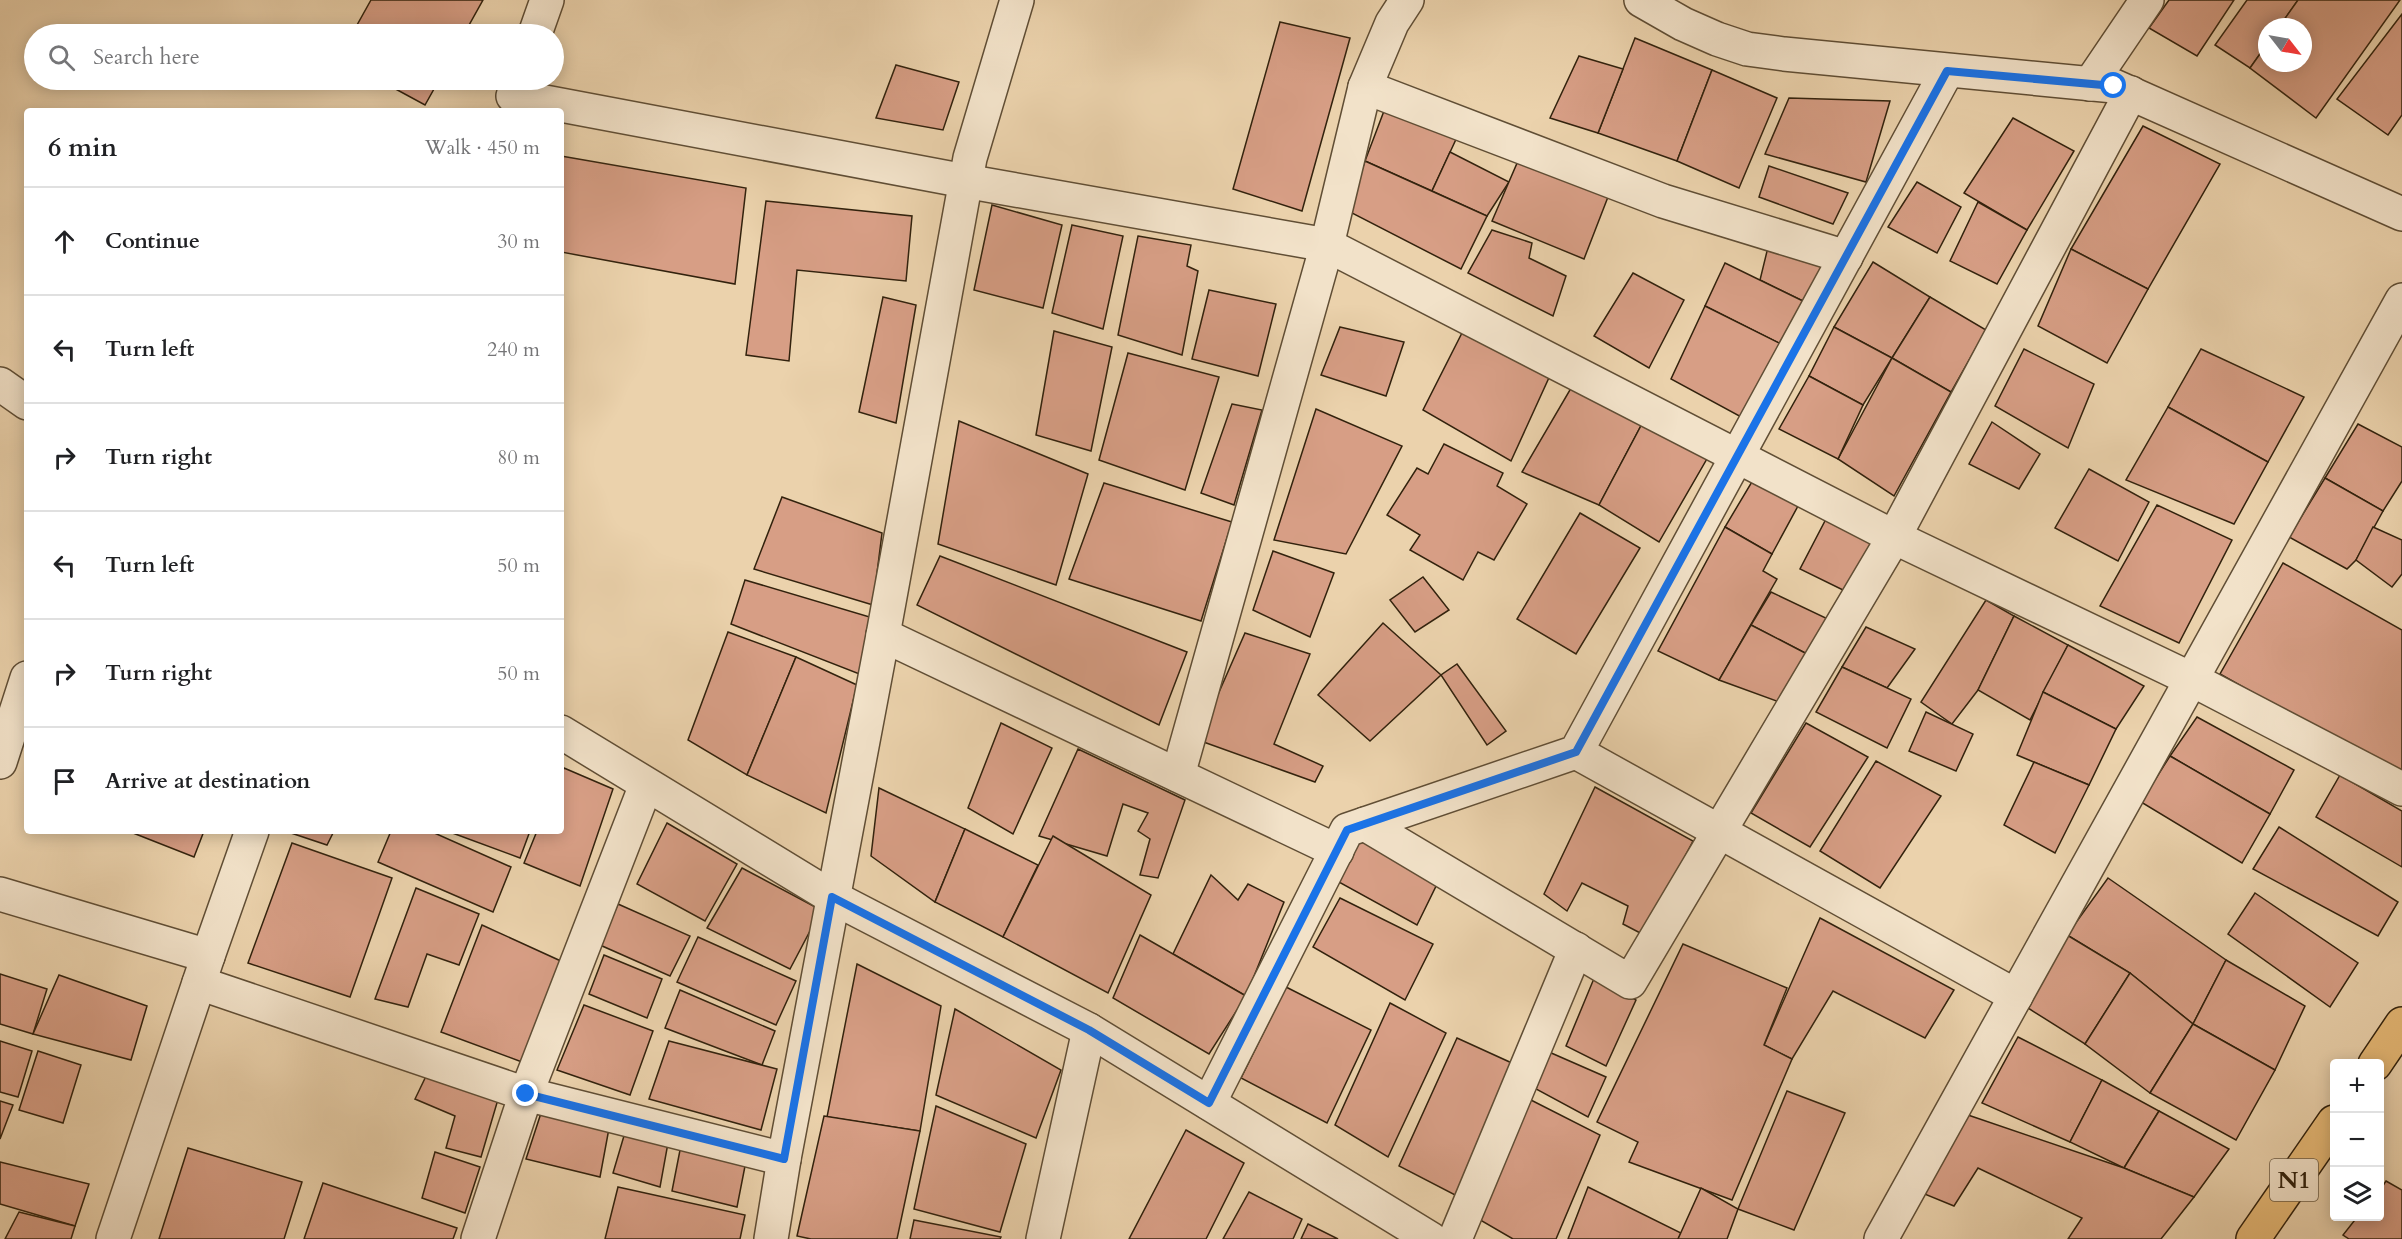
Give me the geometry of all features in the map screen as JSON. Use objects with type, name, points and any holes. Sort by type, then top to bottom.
[{"type":"highway","points":[[2378,1059],[2402,1024]]},
{"type":"highway","name":"N1","points":[[2253,1239],[2330,1128]]},
{"type":"street","points":[[539,24],[547,0]]},
{"type":"street","points":[[771,1239],[965,180],[1017,0]]},
{"type":"street","points":[[1178,775],[1327,245],[1365,87],[1392,23],[1407,0]]},
{"type":"street","points":[[1641,0],[1683,24],[1747,49],[1947,71],[2114,86],[2402,213]]},
{"type":"street","points":[[2090,84],[2147,0]]},
{"type":"street","points":[[1209,1103],[1347,830],[1576,752],[1947,71]]},
{"type":"street","points":[[1365,87],[1663,201],[1846,257]]},
{"type":"street","points":[[1365,824],[1630,982],[1894,537],[2131,93]]},
{"type":"street","points":[[513,95],[1327,245],[1894,537],[2193,680],[2402,789]]},
{"type":"street","points":[[1881,1239],[2402,300]]},
{"type":"street","points":[[0,384],[24,400]]},
{"type":"street","points":[[883,635],[1337,851]]},
{"type":"street","points":[[0,762],[24,687]]},
{"type":"street","points":[[564,734],[832,897],[1089,1030],[1209,1103],[1399,1230],[1431,1239]]},
{"type":"street","points":[[1576,752],[2016,996]]},
{"type":"street","points":[[478,1239],[526,1094],[646,785]]},
{"type":"street","points":[[113,1239],[251,834]]},
{"type":"street","points":[[0,894],[526,1094],[784,1159]]},
{"type":"street","points":[[1455,1239],[1576,949]]},
{"type":"street","points":[[1043,1239],[1089,1030]]},
{"type":"building","points":[[371,0],[483,0],[470,24],[358,24]]},
{"type":"building","points":[[2169,0],[2234,0],[2197,56],[2149,28]]},
{"type":"building","points":[[2247,0],[2298,0],[2285,18],[2258,18],[2258,57],[2250,68],[2215,45]]},
{"type":"building","points":[[2298,0],[2400,0],[2316,118],[2250,68],[2258,57],[2258,72],[2312,72],[2312,18],[2285,18]]},
{"type":"building","points":[[2402,14],[2402,115],[2388,135],[2337,99]]},
{"type":"building","points":[[1280,22],[1350,38],[1302,211],[1233,189]]},
{"type":"building","points":[[1635,38],[1712,70],[1677,161],[1598,133]]},
{"type":"building","points":[[1579,56],[1623,69],[1598,133],[1550,118]]},
{"type":"building","points":[[896,65],[959,82],[943,130],[876,118]]},
{"type":"building","points":[[1712,70],[1777,98],[1739,188],[1677,161]]},
{"type":"building","points":[[397,90],[433,90],[425,105]]},
{"type":"building","points":[[1789,98],[1890,101],[1866,182],[1765,154]]},
{"type":"building","points":[[1384,111],[1458,135],[1432,191],[1365,161]]},
{"type":"building","points":[[2013,118],[2074,151],[2027,230],[1964,193]]},
{"type":"building","points":[[2143,126],[2220,164],[2148,289],[2071,249]]},
{"type":"building","points":[[1450,152],[1509,182],[1487,216],[1432,191]]},
{"type":"building","points":[[1521,154],[1613,184],[1584,259],[1492,221]]},
{"type":"building","points":[[564,157],[746,188],[735,284],[564,253]]},
{"type":"building","points":[[1365,161],[1487,216],[1461,269],[1348,211]]},
{"type":"building","points":[[1769,166],[1848,193],[1833,224],[1759,197]]},
{"type":"building","points":[[1917,182],[1961,207],[1937,253],[1888,227]]},
{"type":"building","points":[[766,201],[912,216],[906,281],[797,270],[789,361],[746,355]]},
{"type":"building","points":[[1978,202],[2027,230],[1997,284],[1950,261]]},
{"type":"building","points":[[992,205],[1062,225],[1043,308],[974,290]]},
{"type":"building","points":[[1072,225],[1123,236],[1103,329],[1052,313]]},
{"type":"building","points":[[1492,230],[1532,243],[1529,258],[1566,276],[1553,316],[1468,273]]},
{"type":"building","points":[[1138,236],[1191,245],[1187,266],[1198,271],[1182,355],[1118,335]]},
{"type":"building","points":[[1769,243],[1826,267],[1805,302],[1760,280]]},
{"type":"building","points":[[2071,249],[2148,289],[2107,363],[2038,326]]},
{"type":"building","points":[[1873,262],[1930,297],[1892,358],[1834,327]]},
{"type":"building","points":[[1725,263],[1805,302],[1781,344],[1705,306]]},
{"type":"building","points":[[1633,273],[1684,300],[1649,368],[1594,336]]},
{"type":"building","points":[[1209,290],[1276,304],[1258,376],[1192,359]]},
{"type":"building","points":[[883,297],[916,305],[896,423],[859,412]]},
{"type":"building","points":[[1930,297],[1986,330],[1951,392],[1892,358]]},
{"type":"building","points":[[1705,306],[1781,344],[1743,418],[1671,379]]},
{"type":"building","points":[[1340,327],[1404,342],[1386,396],[1321,375]]},
{"type":"building","points":[[1465,327],[1552,371],[1511,461],[1423,410]]},
{"type":"building","points":[[1834,327],[1892,358],[1863,405],[1809,376]]},
{"type":"building","points":[[1054,331],[1112,347],[1091,451],[1036,435]]},
{"type":"building","points":[[2024,349],[2094,384],[2068,448],[1995,406]]},
{"type":"building","points":[[2201,349],[2304,397],[2268,462],[2168,407]]},
{"type":"building","points":[[1128,353],[1219,377],[1185,490],[1099,460]]},
{"type":"building","points":[[1892,358],[1951,392],[1894,496],[1838,459]]},
{"type":"building","points":[[1809,376],[1863,405],[1838,459],[1779,429]]},
{"type":"building","points":[[1574,383],[1644,420],[1599,505],[1522,472]]},
{"type":"building","points":[[1232,404],[1262,410],[1234,505],[1201,493]]},
{"type":"building","points":[[2168,407],[2268,462],[2234,524],[2126,480]]},
{"type":"building","points":[[1316,409],[1402,446],[1346,554],[1274,540]]},
{"type":"building","points":[[1644,420],[1708,457],[1659,542],[1599,505]]},
{"type":"building","points":[[959,421],[1088,474],[1056,585],[938,544]]},
{"type":"building","points":[[1992,422],[2040,454],[2019,489],[1969,464]]},
{"type":"building","points":[[2358,424],[2402,447],[2402,481],[2383,511],[2325,478]]},
{"type":"building","points":[[1444,444],[1503,473],[1497,486],[1527,504],[1494,560],[1478,552],[1463,580],[1410,550],[1420,535],[1387,515],[1417,468],[1428,474]]},
{"type":"building","points":[[2089,469],[2149,502],[2118,561],[2055,528]]},
{"type":"building","points":[[2325,478],[2383,511],[2356,560],[2347,569],[2289,537]]},
{"type":"building","points":[[1753,480],[1798,506],[1772,554],[1725,527]]},
{"type":"building","points":[[1104,483],[1232,522],[1201,621],[1069,579]]},
{"type":"building","points":[[782,497],[882,533],[873,605],[754,569]]},
{"type":"building","points":[[2157,505],[2232,540],[2179,643],[2100,606]]},
{"type":"building","points":[[1580,513],[1640,548],[1576,654],[1517,619]]},
{"type":"building","points":[[1826,519],[1874,543],[1845,591],[1800,569]]},
{"type":"building","points":[[1725,527],[1772,554],[1763,571],[1777,579],[1719,680],[1658,651]]},
{"type":"building","points":[[2373,527],[2402,540],[2402,574],[2392,587],[2356,560]]},
{"type":"building","points":[[1273,551],[1334,573],[1310,637],[1253,610]]},
{"type":"building","points":[[940,556],[1187,652],[1159,725],[917,605]]},
{"type":"building","points":[[2283,563],[2402,630],[2402,777],[2220,674]]},
{"type":"building","points":[[1423,577],[1449,610],[1415,632],[1390,600]]},
{"type":"building","points":[[745,580],[873,618],[862,675],[731,624]]},
{"type":"building","points":[[1771,592],[1830,620],[1809,655],[1751,625]]},
{"type":"building","points":[[1986,600],[2014,616],[1978,690],[1952,724],[1921,702]]},
{"type":"building","points":[[2014,616],[2068,645],[2030,720],[1978,690]]},
{"type":"building","points":[[1383,623],[1441,675],[1370,741],[1318,695]]},
{"type":"building","points":[[1751,625],[1809,655],[1782,703],[1719,680]]},
{"type":"building","points":[[1866,627],[1915,649],[1887,688],[1842,667]]},
{"type":"building","points":[[728,632],[796,657],[747,775],[688,740]]},
{"type":"building","points":[[1245,633],[1310,654],[1274,744],[1323,766],[1315,782],[1198,740]]},
{"type":"building","points":[[2068,645],[2144,686],[2116,729],[2043,692]]},
{"type":"building","points":[[796,657],[857,685],[826,813],[747,775]]},
{"type":"building","points":[[1457,664],[1506,731],[1487,745],[1441,675]]},
{"type":"building","points":[[1842,667],[1911,699],[1887,748],[1816,712]]},
{"type":"building","points":[[2043,692],[2116,729],[2089,785],[2017,755]]},
{"type":"building","points":[[1926,712],[1973,734],[1956,771],[1909,751]]},
{"type":"building","points":[[2197,717],[2294,770],[2270,814],[2170,756]]},
{"type":"building","points":[[1001,723],[1052,748],[1013,834],[968,808]]},
{"type":"building","points":[[1806,723],[1868,757],[1810,847],[1751,813]]},
{"type":"building","points":[[1078,749],[1185,800],[1158,878],[1140,875],[1150,839],[1138,831],[1148,813],[1123,804],[1107,856],[1039,836]]},
{"type":"building","points":[[2170,756],[2270,814],[2242,863],[2141,802]]},
{"type":"building","points":[[1876,761],[1941,796],[1880,888],[1820,851]]},
{"type":"building","points":[[2034,762],[2089,785],[2055,853],[2004,825]]},
{"type":"building","points":[[564,768],[613,789],[580,886],[524,863],[536,834],[564,834]]},
{"type":"building","points":[[2340,775],[2402,811],[2402,867],[2316,817]]},
{"type":"building","points":[[1595,787],[1693,841],[1644,935],[1623,924],[1628,906],[1582,883],[1567,911],[1544,894]]},
{"type":"building","points":[[879,788],[965,829],[935,902],[871,856]]},
{"type":"building","points":[[667,823],[737,864],[705,921],[637,884]]},
{"type":"building","points":[[2279,827],[2398,902],[2378,936],[2253,869]]},
{"type":"building","points":[[965,829],[1038,865],[1003,937],[935,902]]},
{"type":"building","points":[[136,834],[203,834],[194,857]]},
{"type":"building","points":[[294,834],[332,834],[327,845]]},
{"type":"building","points":[[390,834],[437,834],[511,867],[493,912],[378,862]]},
{"type":"building","points":[[455,834],[529,834],[520,858]]},
{"type":"building","points":[[1361,835],[1440,878],[1417,925],[1337,881]]},
{"type":"building","points":[[1053,836],[1151,895],[1108,993],[1003,937]]},
{"type":"building","points":[[292,843],[392,878],[350,997],[248,963]]},
{"type":"building","points":[[742,868],[821,910],[790,969],[707,928]]},
{"type":"building","points":[[1211,875],[1238,900],[1248,884],[1284,902],[1246,996],[1173,954]]},
{"type":"building","points":[[2108,878],[2226,960],[2193,1024],[2130,973],[2067,935]]},
{"type":"building","points":[[416,888],[479,914],[459,965],[427,954],[408,1007],[375,999]]},
{"type":"building","points":[[2255,893],[2358,963],[2330,1007],[2228,934]]},
{"type":"building","points":[[1340,898],[1433,944],[1405,1000],[1313,947]]},
{"type":"building","points":[[618,904],[690,936],[670,976],[600,945]]},
{"type":"building","points":[[1820,918],[1954,990],[1925,1038],[1833,991],[1792,1059],[1764,1045]]},
{"type":"building","points":[[482,925],[563,962],[522,1062],[441,1032]]},
{"type":"building","points":[[1140,935],[1246,996],[1209,1054],[1113,998]]},
{"type":"building","points":[[2067,935],[2130,973],[2085,1044],[2028,1008]]},
{"type":"building","points":[[698,937],[796,981],[776,1025],[677,982]]},
{"type":"building","points":[[1683,944],[1787,988],[1764,1045],[1792,1059],[1732,1200],[1629,1162],[1638,1142],[1597,1122]]},
{"type":"building","points":[[604,955],[662,979],[647,1018],[589,994]]},
{"type":"building","points":[[2226,960],[2305,1006],[2275,1070],[2193,1024]]},
{"type":"building","points":[[857,964],[941,1006],[920,1131],[827,1117]]},
{"type":"building","points":[[2130,973],[2193,1024],[2150,1093],[2085,1044]]},
{"type":"building","points":[[0,974],[47,989],[33,1034],[0,1024]]},
{"type":"building","points":[[59,975],[147,1006],[131,1060],[33,1034]]},
{"type":"building","points":[[1595,976],[1636,1000],[1606,1066],[1566,1046]]},
{"type":"building","points":[[1286,987],[1371,1030],[1327,1123],[1241,1078]]},
{"type":"building","points":[[680,990],[775,1031],[762,1065],[665,1028]]},
{"type":"building","points":[[1390,1003],[1446,1033],[1388,1157],[1335,1125]]},
{"type":"building","points":[[584,1005],[653,1031],[630,1095],[557,1070]]},
{"type":"building","points":[[955,1009],[1061,1070],[1036,1138],[936,1095]]},
{"type":"building","points":[[2193,1024],[2275,1070],[2236,1140],[2150,1093]]},
{"type":"building","points":[[2018,1037],[2102,1080],[2070,1142],[1982,1103]]},
{"type":"building","points":[[1457,1038],[1514,1064],[1457,1196],[1399,1166]]},
{"type":"building","points":[[0,1041],[32,1051],[18,1097],[0,1092]]},
{"type":"building","points":[[669,1041],[777,1069],[761,1130],[649,1099]]},
{"type":"building","points":[[38,1051],[81,1065],[63,1123],[19,1110]]},
{"type":"building","points":[[1549,1052],[1606,1077],[1588,1117],[1536,1089]]},
{"type":"building","points":[[429,1070],[499,1096],[481,1157],[446,1148],[455,1116],[415,1099]]},
{"type":"building","points":[[2102,1080],[2159,1111],[2124,1168],[2070,1142]]},
{"type":"building","points":[[1787,1091],[1845,1113],[1794,1230],[1738,1209]]},
{"type":"building","points":[[1525,1097],[1600,1135],[1556,1239],[1513,1239],[1475,1217]]},
{"type":"building","points":[[0,1101],[13,1105],[0,1139]]},
{"type":"building","points":[[936,1106],[1026,1144],[1000,1232],[914,1209]]},
{"type":"building","points":[[543,1107],[610,1123],[600,1177],[526,1159]]},
{"type":"building","points":[[2159,1111],[2229,1149],[2194,1197],[2124,1168]]},
{"type":"building","points":[[1968,1115],[2124,1168],[2194,1197],[2161,1239],[2068,1239],[2082,1218],[1978,1168],[1954,1206],[1922,1193]]},
{"type":"building","points":[[824,1116],[920,1131],[897,1239],[811,1239],[797,1236]]},
{"type":"building","points":[[626,1129],[668,1143],[660,1187],[613,1173]]},
{"type":"building","points":[[1186,1130],[1244,1163],[1206,1239],[1129,1239]]},
{"type":"building","points":[[681,1145],[746,1161],[737,1207],[672,1191]]},
{"type":"building","points":[[188,1148],[302,1182],[284,1239],[159,1239]]},
{"type":"building","points":[[435,1152],[480,1167],[465,1213],[422,1198]]},
{"type":"building","points":[[0,1162],[89,1184],[75,1226],[0,1204]]},
{"type":"building","points":[[2386,1181],[2402,1190],[2402,1239],[2349,1239],[2343,1235],[2354,1221],[2384,1221],[2384,1184]]},
{"type":"building","points":[[323,1183],[457,1228],[453,1239],[304,1239]]},
{"type":"building","points":[[618,1187],[745,1215],[740,1239],[605,1239]]},
{"type":"building","points":[[1588,1187],[1681,1233],[1678,1239],[1568,1239]]},
{"type":"building","points":[[1701,1188],[1738,1209],[1727,1239],[1678,1239]]},
{"type":"building","points":[[1249,1192],[1302,1219],[1293,1239],[1223,1239]]},
{"type":"building","points":[[19,1212],[75,1226],[71,1239],[5,1239]]},
{"type":"building","points":[[914,1220],[1001,1237],[1000,1239],[910,1239]]},
{"type":"building","points":[[1308,1224],[1338,1239],[1301,1239]]},
{"type":"route","points":[[526,1094],[784,1159],[832,897],[1089,1030],[1209,1103],[1347,830],[1576,752],[1947,71],[2114,86]]}]
